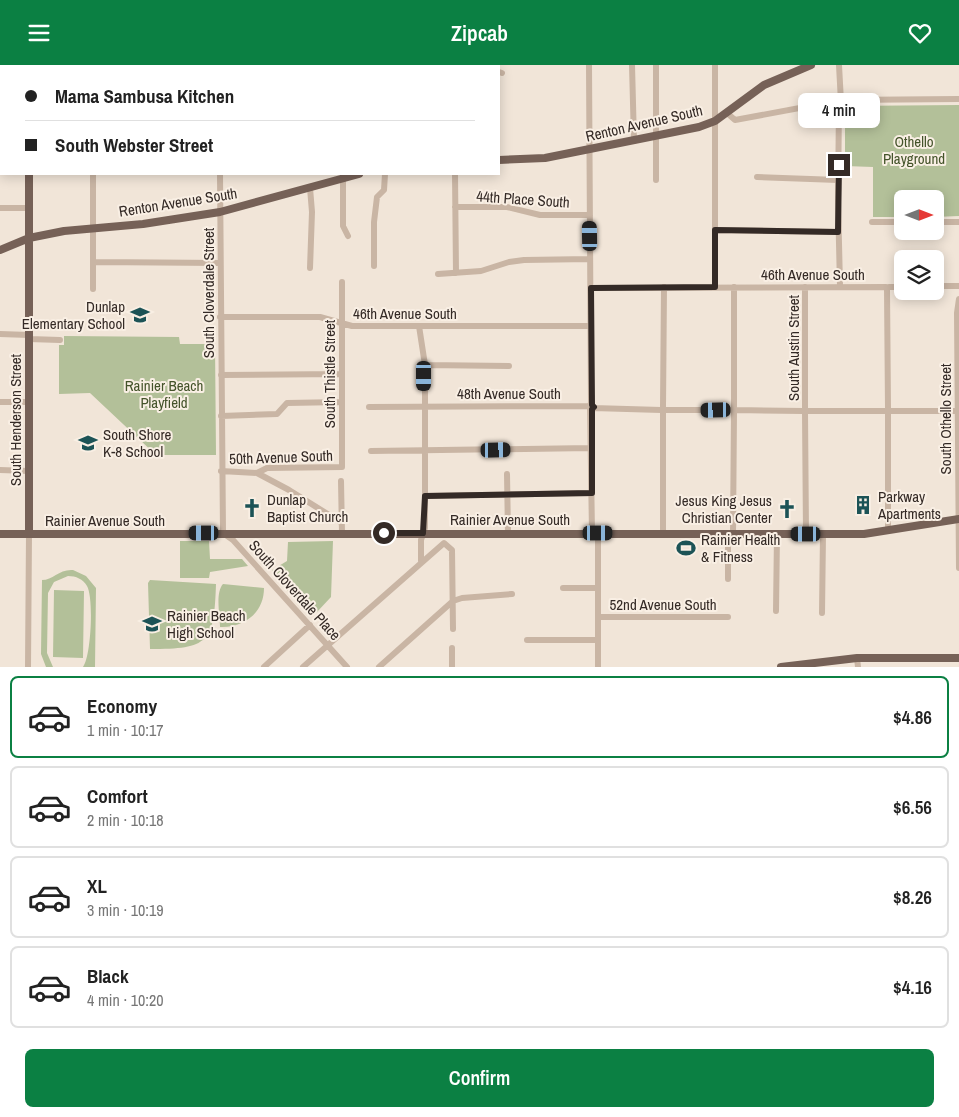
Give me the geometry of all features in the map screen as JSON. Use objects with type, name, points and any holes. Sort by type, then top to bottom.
[{"type":"main road","name":"Renton Avenue South","points":[[500,160],[540,159],[699,127],[727,113],[764,85],[810,65]]},
{"type":"main road","name":"South Henderson Street","points":[[29,175],[29,534]]},
{"type":"main road","name":"Renton Avenue South","points":[[0,250],[29,238],[93,228],[143,224],[220,212],[310,188],[343,176]]},
{"type":"main road","name":"Rainier Avenue South","points":[[0,534],[823,534],[888,531],[959,519]]},
{"type":"main road","points":[[780,667],[858,658],[959,658]]},
{"type":"street","points":[[589,65],[591,448],[598,588],[598,667]]},
{"type":"street","points":[[632,65],[634,141]]},
{"type":"street","points":[[656,65],[656,180]]},
{"type":"street","points":[[714,65],[715,287]]},
{"type":"street","points":[[839,65],[838,232],[840,286]]},
{"type":"street","points":[[727,113],[732,119],[738,119],[839,101],[959,99]]},
{"type":"street","points":[[93,289],[95,262],[93,228],[94,175]]},
{"type":"street","name":"South Cloverdale Street","points":[[220,175],[223,533]]},
{"type":"street","points":[[374,266],[376,200],[384,189],[385,175]]},
{"type":"street","points":[[455,175],[456,273]]},
{"type":"street","points":[[343,176],[343,226],[348,236]]},
{"type":"street","points":[[757,177],[838,180]]},
{"type":"street","points":[[310,188],[312,212],[310,268]]},
{"type":"street","name":"44th Place South","points":[[455,207],[507,207],[540,215],[590,215]]},
{"type":"street","points":[[0,208],[29,209]]},
{"type":"street","points":[[872,222],[894,222]]},
{"type":"street","points":[[944,222],[959,222]]},
{"type":"street","points":[[715,230],[838,232]]},
{"type":"street","points":[[438,274],[481,271],[509,262],[524,260],[590,259]]},
{"type":"street","points":[[95,262],[220,263]]},
{"type":"street","name":"South Thistle Street","points":[[342,281],[342,467]]},
{"type":"street","points":[[944,286],[959,286]]},
{"type":"street","points":[[663,534],[664,287]]},
{"type":"street","points":[[728,579],[734,410],[734,287]]},
{"type":"street","name":"South Austin Street","points":[[805,287],[806,534]]},
{"type":"street","points":[[887,287],[888,531]]},
{"type":"street","name":"46th Avenue South","points":[[591,288],[894,287]]},
{"type":"street","name":"South Othello Street","points":[[959,299],[957,313],[959,568]]},
{"type":"street","name":"46th Avenue South","points":[[220,317],[320,317],[342,324],[419,326],[591,326]]},
{"type":"street","points":[[419,326],[425,365],[425,496],[422,561]]},
{"type":"street","points":[[0,334],[60,339]]},
{"type":"street","points":[[425,365],[509,366]]},
{"type":"street","points":[[221,375],[342,374]]},
{"type":"street","points":[[0,402],[29,402]]},
{"type":"street","points":[[221,416],[279,414],[284,404],[287,403],[342,402]]},
{"type":"street","name":"48th Avenue South","points":[[369,407],[591,407],[663,410],[958,411]]},
{"type":"street","points":[[371,451],[591,448]]},
{"type":"street","name":"50th Avenue South","points":[[221,471],[257,473],[267,468],[342,467]]},
{"type":"street","points":[[0,470],[29,471]]},
{"type":"street","points":[[257,473],[289,490],[342,523]]},
{"type":"street","points":[[506,474],[508,533]]},
{"type":"street","points":[[341,481],[342,533]]},
{"type":"street","points":[[425,496],[592,493]]},
{"type":"street","name":"South Cloverdale Place","points":[[223,533],[233,540],[347,667]]},
{"type":"street","name":"South Henderson Street","points":[[28,667],[29,534]]},
{"type":"street","points":[[776,611],[777,534]]},
{"type":"street","points":[[822,613],[823,534]]},
{"type":"street","points":[[303,667],[444,543],[452,551],[453,629]]},
{"type":"street","points":[[562,588],[598,588]]},
{"type":"street","points":[[379,667],[453,601],[512,594]]},
{"type":"street","name":"52nd Avenue South","points":[[598,617],[728,617]]},
{"type":"street","points":[[264,667],[310,625]]},
{"type":"street","points":[[528,640],[598,640]]},
{"type":"street","points":[[451,666],[452,648]]},
{"type":"street","points":[[858,658],[858,667]]},
{"type":"green space","name":"Othello Playground","points":[[959,105],[959,216],[944,217],[944,190],[894,190],[894,217],[873,217],[873,167],[845,166],[845,106]]},
{"type":"green space","name":"Rainier Beach Playfield","points":[[64,336],[179,337],[180,344],[215,344],[216,455],[156,455],[90,393],[59,394],[59,345],[64,345]]},
{"type":"green space","points":[[180,541],[209,541],[210,559],[242,559],[248,566],[210,572],[209,578],[180,578]]},
{"type":"green space","points":[[333,541],[331,597],[316,613],[309,615],[273,574],[272,570],[287,561],[288,542]]},
{"type":"green space","points":[[73,570],[86,576],[96,588],[95,667],[83,667],[90,640],[91,614],[87,586],[76,577],[68,576],[54,582],[48,593],[47,653],[53,667],[46,667],[41,654],[42,580],[46,580],[64,571]]},
{"type":"green space","points":[[150,580],[216,584],[213,619],[210,630],[204,639],[196,644],[185,647],[150,649],[148,583]]},
{"type":"green space","points":[[223,584],[264,588],[263,597],[256,612],[244,622],[229,627],[220,627],[219,593]]},
{"type":"green space","points":[[54,590],[84,591],[83,658],[53,657]]},
{"type":"place","name":"Dunlap Elementary School","points":[[140,315]]},
{"type":"place","name":"South Shore K-8 School","points":[[88,443]]},
{"type":"place","name":"Parkway Apartments","points":[[863,505]]},
{"type":"place","name":"Dunlap Baptist Church","points":[[252,508]]},
{"type":"place","name":"Jesus King Jesus Christian Center","points":[[787,509]]},
{"type":"place","name":"Rainier Health & Fitness","points":[[686,548]]},
{"type":"place","name":"Rainier Beach High School","points":[[152,624]]},
{"type":"route","points":[[384,533],[423,533],[425,527],[425,496],[592,493],[592,409],[594,407],[592,405],[591,288],[715,287],[715,230],[838,232],[839,165]]}]
